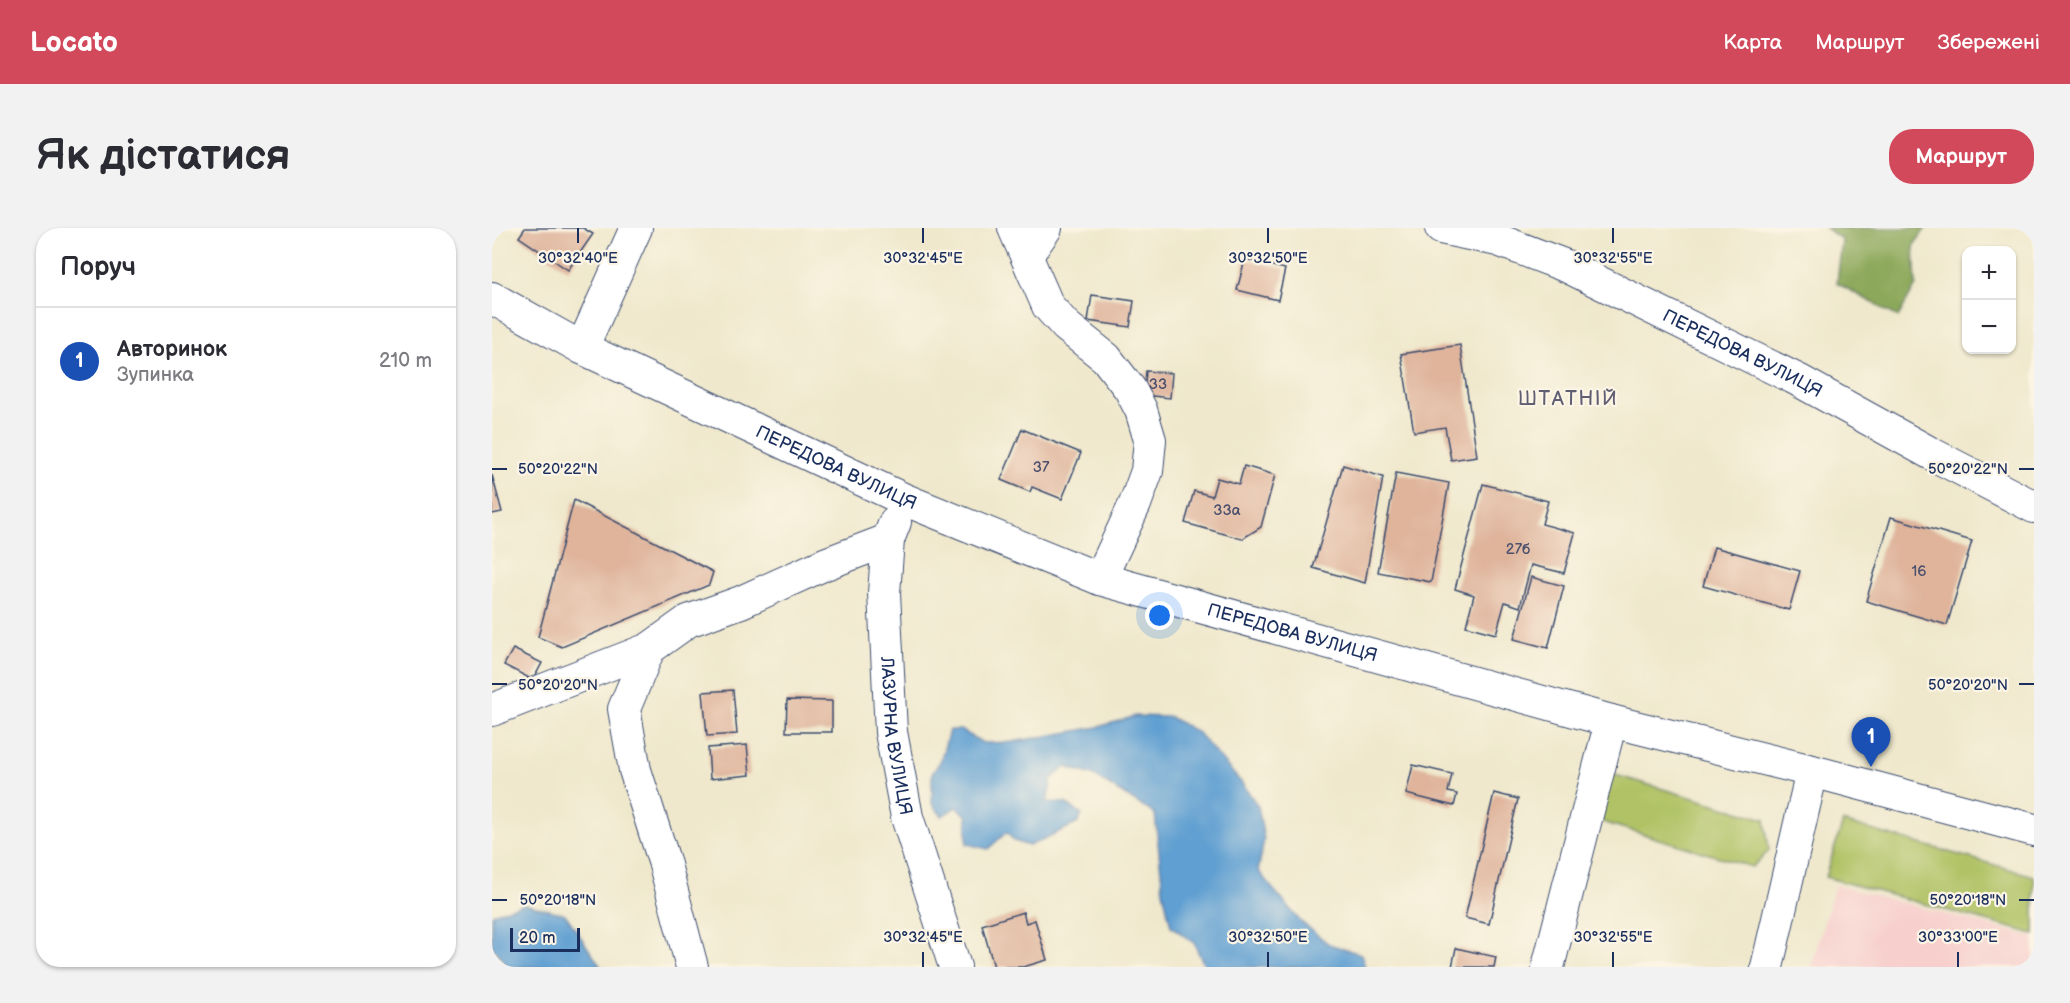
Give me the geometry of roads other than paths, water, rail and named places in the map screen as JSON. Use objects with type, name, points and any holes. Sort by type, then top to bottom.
[{"type":"street","points":[[582,348],[636,228]]},
{"type":"street","points":[[1046,228],[1020,242],[1048,306],[1066,326],[1106,358],[1130,389],[1141,410],[1150,440],[1147,471],[1135,504],[1100,579]]},
{"type":"street","name":"ПЕРЕДОВА ВУЛИЦЯ","points":[[1441,228],[1498,240],[1566,266],[1798,380],[2034,507]]},
{"type":"street","name":"ПЕРЕДОВА ВУЛИЦЯ","points":[[492,298],[582,348],[903,500],[1100,579],[1611,721],[2034,830]]},
{"type":"street","name":"ЛАЗУРНА ВУЛИЦЯ","points":[[903,500],[888,540],[884,593],[891,732],[907,817],[955,967]]},
{"type":"street","points":[[492,710],[649,649],[688,621],[741,602],[825,564],[888,540]]},
{"type":"street","points":[[649,649],[624,709],[634,770],[664,861],[692,967]]},
{"type":"street","points":[[1548,967],[1611,721]]},
{"type":"street","points":[[1767,967],[1812,771]]},
{"type":"water","points":[[1136,716],[1170,717],[1197,732],[1241,782],[1258,806],[1264,840],[1258,871],[1300,921],[1329,944],[1361,954],[1365,967],[1205,967],[1194,943],[1171,926],[1163,891],[1155,814],[1093,775],[1065,767],[1052,779],[1047,802],[1065,803],[1082,814],[1078,823],[1029,846],[1014,841],[1007,832],[988,849],[967,844],[967,816],[956,807],[942,816],[932,804],[932,774],[941,760],[949,730],[961,730],[983,743],[1012,742],[1098,727]]},
{"type":"water","points":[[524,904],[565,914],[601,967],[508,967],[492,946],[492,914]]},
{"type":"place","name":"Авторинок","points":[[1871,767]]},
{"type":"district","name":"ШТАТНІЙ","points":[[1568,398]]}]
